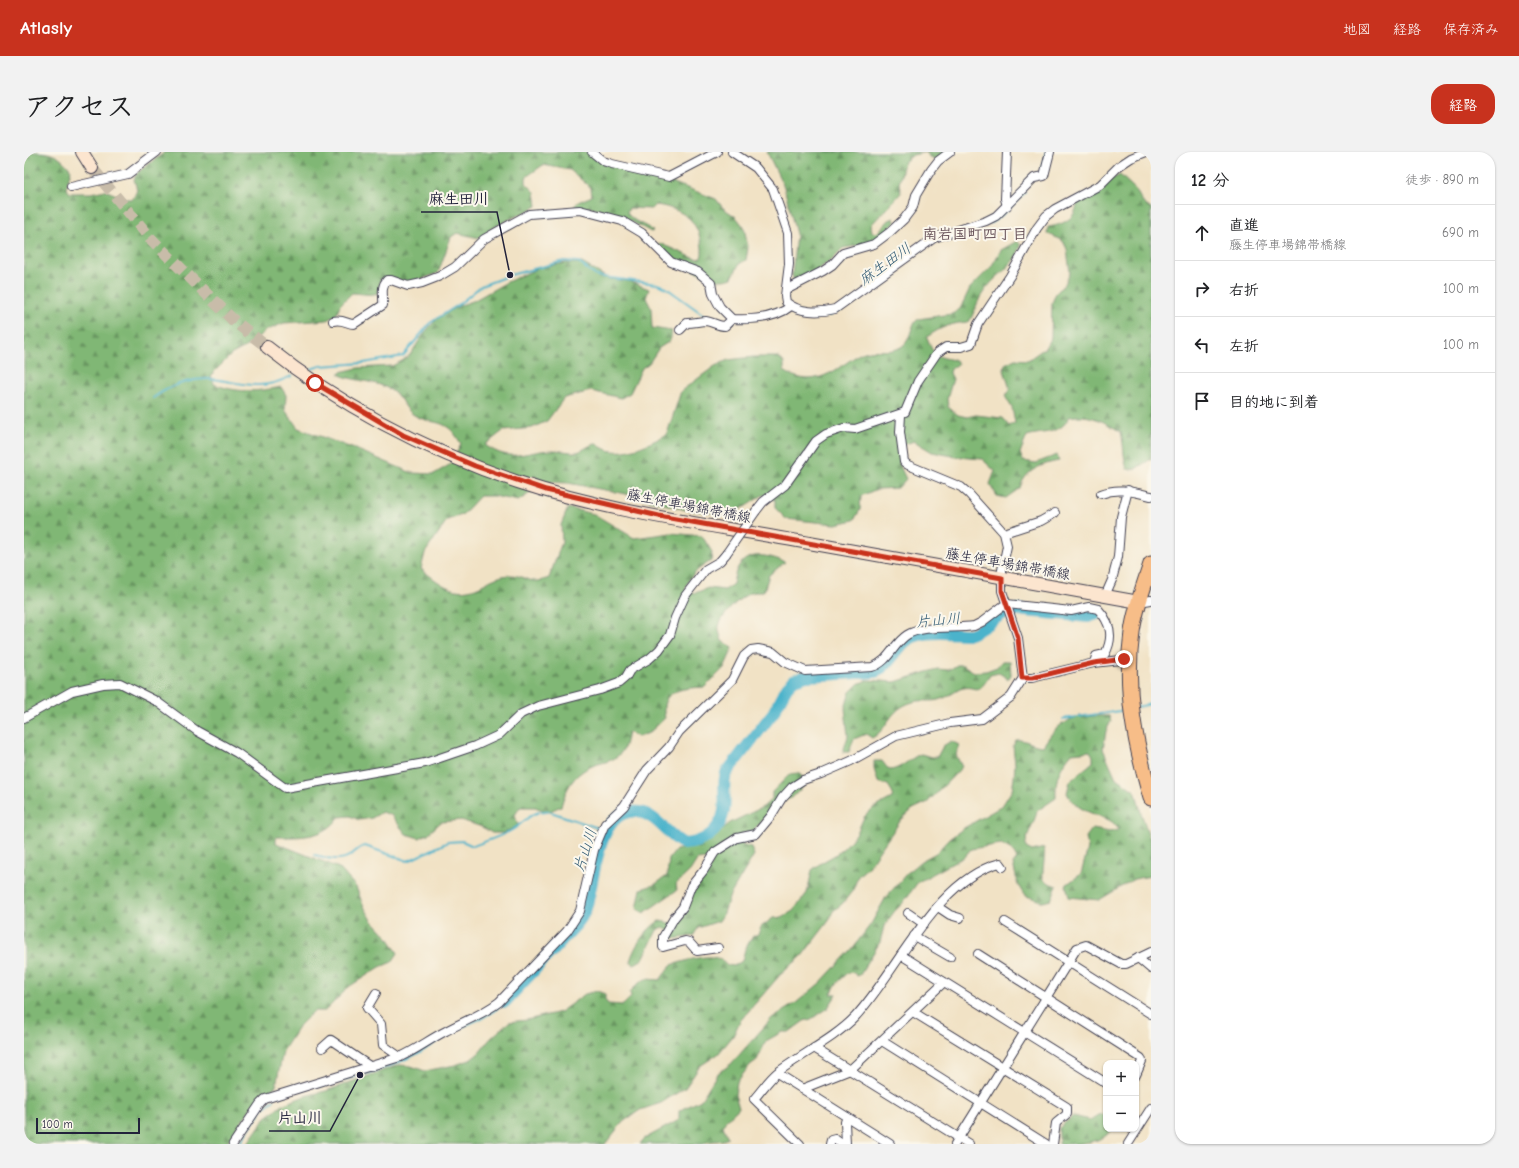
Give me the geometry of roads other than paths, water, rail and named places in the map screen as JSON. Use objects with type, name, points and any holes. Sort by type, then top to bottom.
[{"type":"highway","points":[[1151,564],[1145,601],[1132,632],[1130,659],[1130,705],[1134,734],[1151,798]]},
{"type":"main road","points":[[82,152],[92,168]]},
{"type":"main road","name":"藤生停車場錦帯橋線","points":[[267,348],[315,383],[403,435],[448,455],[518,482],[588,501],[659,516],[1002,578],[1105,596],[1145,601]]},
{"type":"street","points":[[71,187],[128,174],[157,152]]},
{"type":"street","points":[[592,152],[603,161],[612,164],[669,177],[717,152]]},
{"type":"street","points":[[732,152],[756,168],[773,189],[788,233],[789,259],[786,302],[791,306],[822,312],[835,309],[934,238],[986,221],[1007,206],[1034,178],[1044,176],[1050,152]]},
{"type":"street","points":[[786,290],[823,271],[832,265],[843,253],[874,244],[890,232],[904,219],[913,207],[916,194],[931,170],[938,161],[950,152]]},
{"type":"street","points":[[1007,152],[1005,200],[1007,206]]},
{"type":"street","points":[[24,718],[72,691],[103,684],[120,683],[156,701],[197,731],[237,753],[285,788],[425,763],[475,746],[500,735],[521,714],[538,706],[600,690],[619,683],[626,677],[630,670],[660,650],[670,635],[675,618],[685,596],[706,570],[720,561],[726,554],[756,510],[763,502],[785,485],[805,454],[821,437],[835,430],[855,429],[901,415],[908,409],[918,381],[937,353],[946,347],[962,348],[971,344],[978,324],[1010,276],[1037,228],[1046,216],[1061,206],[1100,185],[1119,166],[1131,158],[1146,152]]},
{"type":"street","points":[[333,321],[341,320],[354,324],[383,305],[384,283],[387,280],[412,286],[440,276],[461,264],[484,239],[530,214],[573,210],[614,218],[636,228],[668,260],[698,272],[711,283],[713,294],[720,307],[732,319],[755,319],[778,313],[791,306]]},
{"type":"street","points":[[680,330],[687,322],[694,324],[705,321],[719,326],[725,326],[732,319]]},
{"type":"street","points":[[718,948],[696,951],[689,942],[685,941],[665,947],[662,946],[663,937],[674,918],[683,907],[691,886],[720,847],[737,838],[756,834],[771,816],[782,798],[803,780],[851,761],[896,736],[950,723],[982,719],[1012,697],[1022,678],[1018,638],[1002,591],[1006,546],[1004,533],[961,487],[904,462],[900,432],[901,415]]},
{"type":"street","points":[[1101,494],[1111,490],[1128,490],[1151,496]]},
{"type":"street","points":[[1105,596],[1112,580],[1118,557],[1121,517],[1128,490]]},
{"type":"street","points":[[1004,533],[1041,521],[1055,513]]},
{"type":"street","points":[[233,1144],[265,1099],[400,1057],[414,1051],[446,1031],[486,1012],[499,1002],[567,931],[580,911],[594,850],[605,824],[624,806],[647,770],[669,747],[679,732],[732,680],[744,656],[752,650],[758,649],[773,652],[785,662],[804,671],[872,667],[880,665],[906,635],[915,630],[974,626],[982,622],[1003,606],[1009,609],[1071,611],[1089,607],[1098,609],[1108,623],[1111,640],[1105,654],[1096,656],[1094,663]]},
{"type":"street","points":[[1022,678],[1032,678],[1094,663],[1130,659]]},
{"type":"street","points":[[800,1144],[754,1099],[777,1073],[855,1018],[877,990],[914,936],[952,891],[986,866],[1000,862],[1003,867]]},
{"type":"street","points":[[938,907],[950,915],[960,918]]},
{"type":"street","points":[[908,913],[924,924]]},
{"type":"street","points":[[1005,922],[1151,1014]]},
{"type":"street","points":[[914,936],[950,957]]},
{"type":"street","points":[[957,1141],[1077,948],[1081,945],[1086,945],[1121,964],[1151,952]]},
{"type":"street","points":[[978,954],[1141,1058],[1139,1065]]},
{"type":"street","points":[[901,955],[1103,1081]]},
{"type":"street","points":[[1138,958],[1142,963],[1151,969]]},
{"type":"street","points":[[802,1089],[850,1070],[944,982]]},
{"type":"street","points":[[376,993],[367,1008],[381,1024],[383,1045],[400,1057]]},
{"type":"street","points":[[913,1012],[1067,1107],[1067,1114],[1056,1123],[1053,1144]]},
{"type":"street","points":[[322,1048],[331,1040],[371,1067]]},
{"type":"street","points":[[882,1041],[1046,1144]]},
{"type":"street","points":[[814,1048],[957,1141],[969,1144]]},
{"type":"street","points":[[777,1073],[890,1144]]},
{"type":"street","points":[[1128,1144],[1151,1108]]},
{"type":"street","points":[[846,1144],[845,1122],[847,1117]]},
{"type":"street","points":[[830,1144],[831,1140],[835,1139],[842,1144]]},
{"type":"waterway","name":"麻生田川","points":[[1041,170],[1046,152]]},
{"type":"waterway","name":"麻生田川","points":[[991,223],[1001,216],[1025,193]]},
{"type":"waterway","name":"麻生田川","points":[[311,369],[320,366],[364,363],[403,356],[430,323],[458,305],[481,286],[510,275],[564,261],[578,262],[596,276],[657,284],[665,287],[708,318]]},
{"type":"waterway","name":"麻生田川","points":[[806,315],[828,316],[842,309]]},
{"type":"waterway","name":"麻生田川","points":[[789,311],[802,314]]},
{"type":"waterway","name":"麻生田川","points":[[153,398],[176,385],[193,380],[211,379],[265,385],[292,376]]},
{"type":"waterway","name":"片山川","points":[[505,1002],[581,918],[585,911],[600,849],[606,833],[614,820],[625,813],[639,812],[645,814],[657,821],[684,844],[698,841],[710,835],[715,830],[724,811],[724,783],[726,773],[773,713],[787,687],[794,680],[806,676],[875,672],[880,670],[909,639],[935,633],[970,634],[982,628],[997,617],[1015,610],[1088,617],[1097,614]]},
{"type":"waterway","points":[[1137,707],[1151,704]]},
{"type":"waterway","points":[[1063,719],[1127,710]]},
{"type":"waterway","points":[[315,855],[332,859],[341,859],[365,846],[408,861],[448,842],[462,841],[473,846],[493,839],[512,830],[533,815],[542,811],[548,811],[601,829]]},
{"type":"waterway","name":"片山川","points":[[317,1087],[376,1070],[416,1055],[452,1032],[486,1015],[505,1002]]},
{"type":"waterway","name":"片山川","points":[[239,1144],[262,1109],[274,1100]]},
{"type":"tunnel","points":[[92,168],[151,239],[233,320],[267,347]]},
{"type":"place","name":"麻生田川","points":[[510,275]]},
{"type":"place","name":"片山川","points":[[360,1075]]},
{"type":"district","name":"南岩国町四丁目","points":[[975,234]]}]
